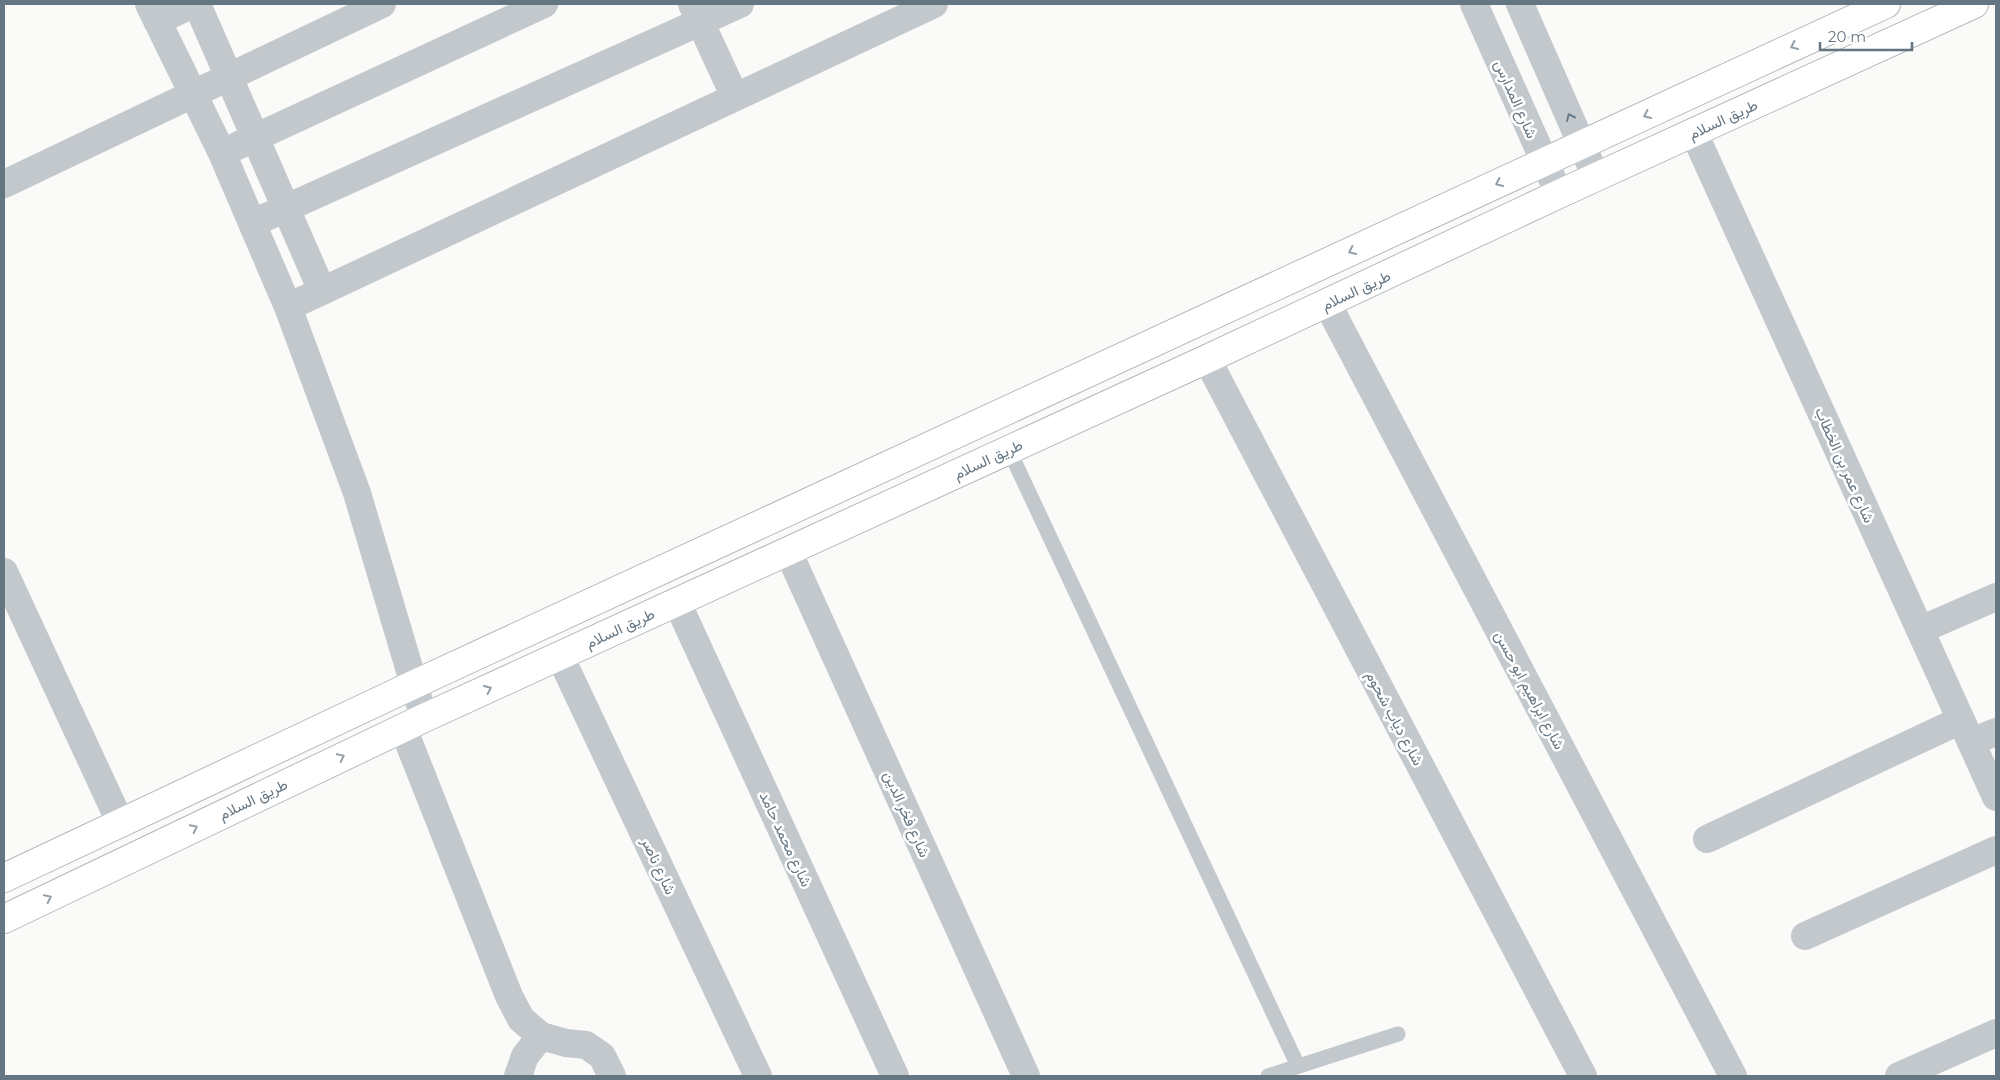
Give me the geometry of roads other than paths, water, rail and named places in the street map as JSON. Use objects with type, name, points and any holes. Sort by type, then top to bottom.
[{"type":"main road","points":[[4,878],[415,684],[1886,4]]},
{"type":"main road","name":"طريق السلام","points":[[4,919],[414,723],[1208,359],[1559,194],[1974,4]]},
{"type":"street","points":[[192,4],[153,12],[222,153],[253,223],[288,306],[357,493],[415,684],[414,723],[509,996],[521,1020],[541,1036],[566,1043],[586,1045],[602,1056],[612,1076]]},
{"type":"street","points":[[197,4],[322,291]]},
{"type":"street","points":[[4,184],[382,4]]},
{"type":"street","points":[[222,153],[544,4]]},
{"type":"street","points":[[253,223],[696,13],[740,4]]},
{"type":"street","points":[[288,306],[934,4]]},
{"type":"street","name":"شارع المدارس","points":[[1474,4],[1559,194]]},
{"type":"street","points":[[1520,4],[1596,178]]},
{"type":"street","points":[[696,13],[735,97]]},
{"type":"street","name":"شارع عمر بن الخطاب","points":[[1694,133],[1996,797]]},
{"type":"street","name":"شارع ابراهيم ابو حسن","points":[[1327,303],[1733,1076]]},
{"type":"street","name":"شارع دياب شحوم","points":[[1208,359],[1583,1076]]},
{"type":"street","name":"شارع فخر الدين","points":[[788,551],[1026,1076]]},
{"type":"street","points":[[4,572],[120,822]]},
{"type":"street","points":[[1920,630],[1996,597]]},
{"type":"street","name":"شارع محمد حامد","points":[[677,602],[895,1076]]},
{"type":"street","name":"شارع ناصر","points":[[560,656],[758,1076]]},
{"type":"street","points":[[1707,839],[1966,731],[1996,732]]},
{"type":"street","points":[[1805,936],[1996,850]]},
{"type":"street","points":[[1899,1076],[1996,1033]]},
{"type":"street","points":[[518,1076],[525,1056],[541,1036]]},
{"type":"lane","points":[[1009,450],[1298,1066]]},
{"type":"lane","points":[[1268,1076],[1398,1034]]}]
